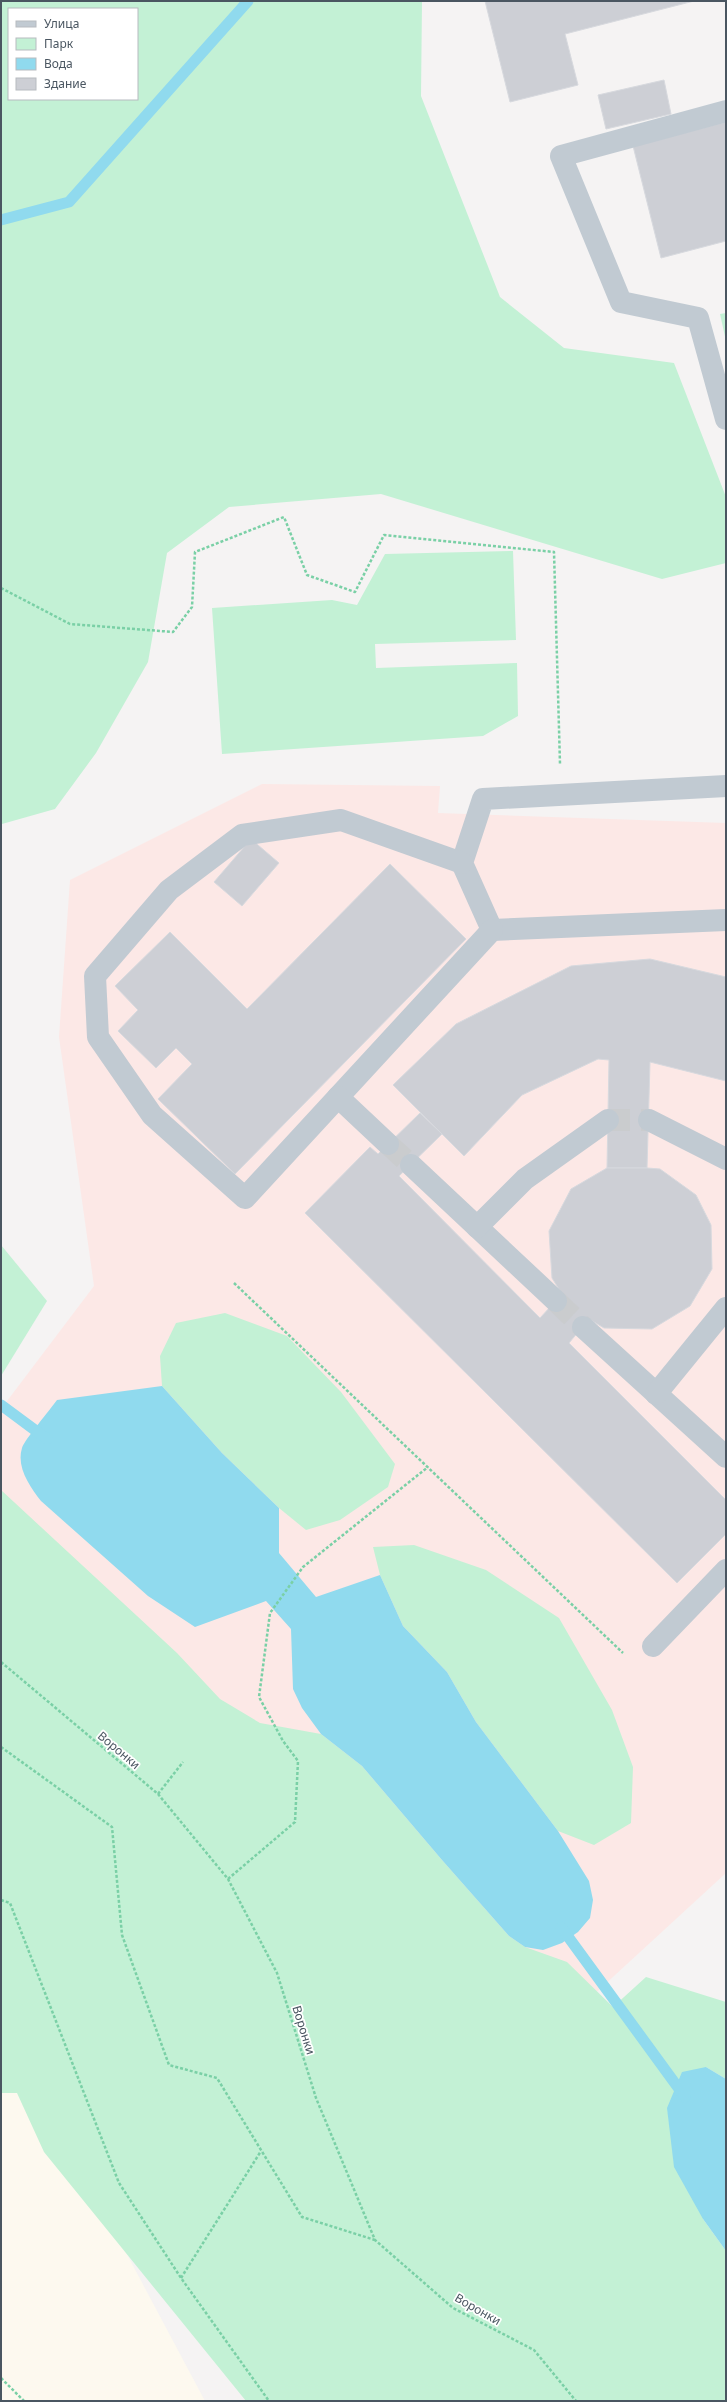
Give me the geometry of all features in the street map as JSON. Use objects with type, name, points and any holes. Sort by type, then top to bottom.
[{"type":"street","points":[[726,111],[561,156],[621,302],[698,318],[726,419]]},
{"type":"street","points":[[492,930],[462,863],[483,799],[726,786]]},
{"type":"street","points":[[462,863],[341,820],[242,835],[170,890],[95,976],[98,1036],[152,1115],[245,1198],[492,930],[726,920]]},
{"type":"street","points":[[338,1097],[388,1144]]},
{"type":"street","points":[[477,1227],[525,1179],[608,1120]]},
{"type":"street","points":[[649,1120],[726,1159]]},
{"type":"street","points":[[411,1165],[556,1301]]},
{"type":"street","points":[[656,1394],[726,1308]]},
{"type":"street","points":[[583,1327],[726,1457]]},
{"type":"street","points":[[653,1646],[726,1570]]},
{"type":"path","points":[[1,588],[70,624],[173,632],[192,607],[195,552],[284,517],[307,575],[355,592],[384,535],[554,552],[561,795]]},
{"type":"path","points":[[234,1283],[636,1666],[653,1646]]},
{"type":"path","points":[[228,1879],[295,1822],[298,1761],[282,1741],[258,1697],[270,1612],[303,1567],[428,1468]]},
{"type":"path","name":"Воронки","points":[[1,1662],[158,1794],[228,1879],[277,1973],[316,2098],[375,2240],[454,2308],[534,2350],[576,2401]]},
{"type":"path","points":[[1,1747],[112,1827],[122,1935],[169,2065],[217,2078],[302,2217],[375,2240]]},
{"type":"path","points":[[158,1794],[183,1762]]},
{"type":"path","points":[[1,1900],[10,1904],[118,2183],[182,2278],[269,2401]]},
{"type":"path","points":[[182,2278],[261,2151]]},
{"type":"path","points":[[1,2378],[24,2401]]},
{"type":"shaded area","points":[[262,784],[440,786],[438,813],[726,823],[726,1873],[552,2033],[254,1757],[1,1529],[1,1409],[94,1286],[59,1037],[70,880]]},
{"type":"shaded area","points":[[1,2044],[23,2059],[205,2401],[1,2401]]},
{"type":"green space","points":[[1,1],[422,1],[421,96],[500,297],[564,348],[674,363],[726,497],[726,563],[662,579],[381,494],[229,507],[167,553],[148,662],[96,753],[55,809],[2,824],[1,828]]},
{"type":"green space","points":[[726,313],[726,341],[720,314]]},
{"type":"green space","points":[[513,551],[516,640],[375,644],[376,668],[517,663],[518,716],[483,736],[222,754],[212,608],[332,600],[357,605],[385,554]]},
{"type":"green space","points":[[1,1245],[47,1301],[1,1376]]},
{"type":"green space","points":[[225,1313],[287,1336],[341,1392],[395,1464],[388,1487],[340,1520],[306,1530],[279,1508],[222,1453],[162,1386],[160,1356],[176,1323]]},
{"type":"green space","points":[[1,1490],[177,1653],[220,1699],[260,1723],[321,1734],[362,1766],[509,1936],[525,1947],[567,1962],[613,2007],[646,1977],[726,2002],[726,2079],[706,2067],[703,2219],[726,2251],[726,2401],[246,2401],[44,2152],[17,2093],[1,2093]]},
{"type":"green space","points":[[414,1545],[486,1570],[559,1618],[612,1710],[633,1767],[631,1823],[594,1845],[558,1831],[476,1722],[447,1672],[403,1626],[380,1575],[373,1547]]},
{"type":"water","points":[[162,1386],[222,1453],[279,1508],[279,1553],[316,1597],[380,1575],[403,1626],[447,1672],[476,1722],[558,1831],[589,1881],[593,1900],[590,1918],[578,1932],[562,1943],[543,1950],[525,1947],[509,1936],[362,1766],[321,1734],[302,1708],[293,1689],[291,1629],[266,1601],[195,1627],[148,1596],[41,1501],[22,1469],[22,1448],[57,1400]]},
{"type":"water","points":[[706,2067],[726,2079],[726,2251],[703,2219],[674,2167],[667,2108],[682,2072]]},
{"type":"building","points":[[485,1],[694,1],[565,34],[578,85],[510,102]]},
{"type":"building","points":[[664,80],[671,114],[606,129],[598,95]]},
{"type":"building","points":[[726,122],[726,241],[661,258],[633,146]]},
{"type":"building","points":[[251,839],[279,863],[242,906],[214,882]]},
{"type":"building","points":[[390,864],[466,939],[235,1174],[158,1099],[192,1064],[176,1048],[156,1068],[118,1031],[138,1010],[115,986],[170,932],[247,1009]]},
{"type":"building","points":[[650,959],[726,977],[726,1081],[650,1062],[647,1168],[607,1168],[609,1060],[598,1059],[522,1095],[464,1156],[393,1085],[456,1024],[571,966]]},
{"type":"building","points":[[420,1113],[442,1134],[399,1176],[540,1318],[562,1294],[552,1278],[549,1231],[571,1189],[607,1168],[647,1168],[660,1169],[696,1195],[711,1225],[712,1269],[690,1306],[652,1329],[604,1328],[589,1319],[569,1343],[726,1500],[726,1534],[677,1583],[305,1213],[370,1147],[378,1154]]},
{"type":"waterway","points":[[1,220],[69,202],[248,1]]},
{"type":"waterway","points":[[1,1405],[47,1439]]},
{"type":"waterway","points":[[561,1927],[685,2097]]},
{"type":"tunnel","points":[[608,1120],[649,1120]]},
{"type":"tunnel","points":[[388,1144],[411,1165]]},
{"type":"tunnel","points":[[556,1301],[583,1327]]}]
